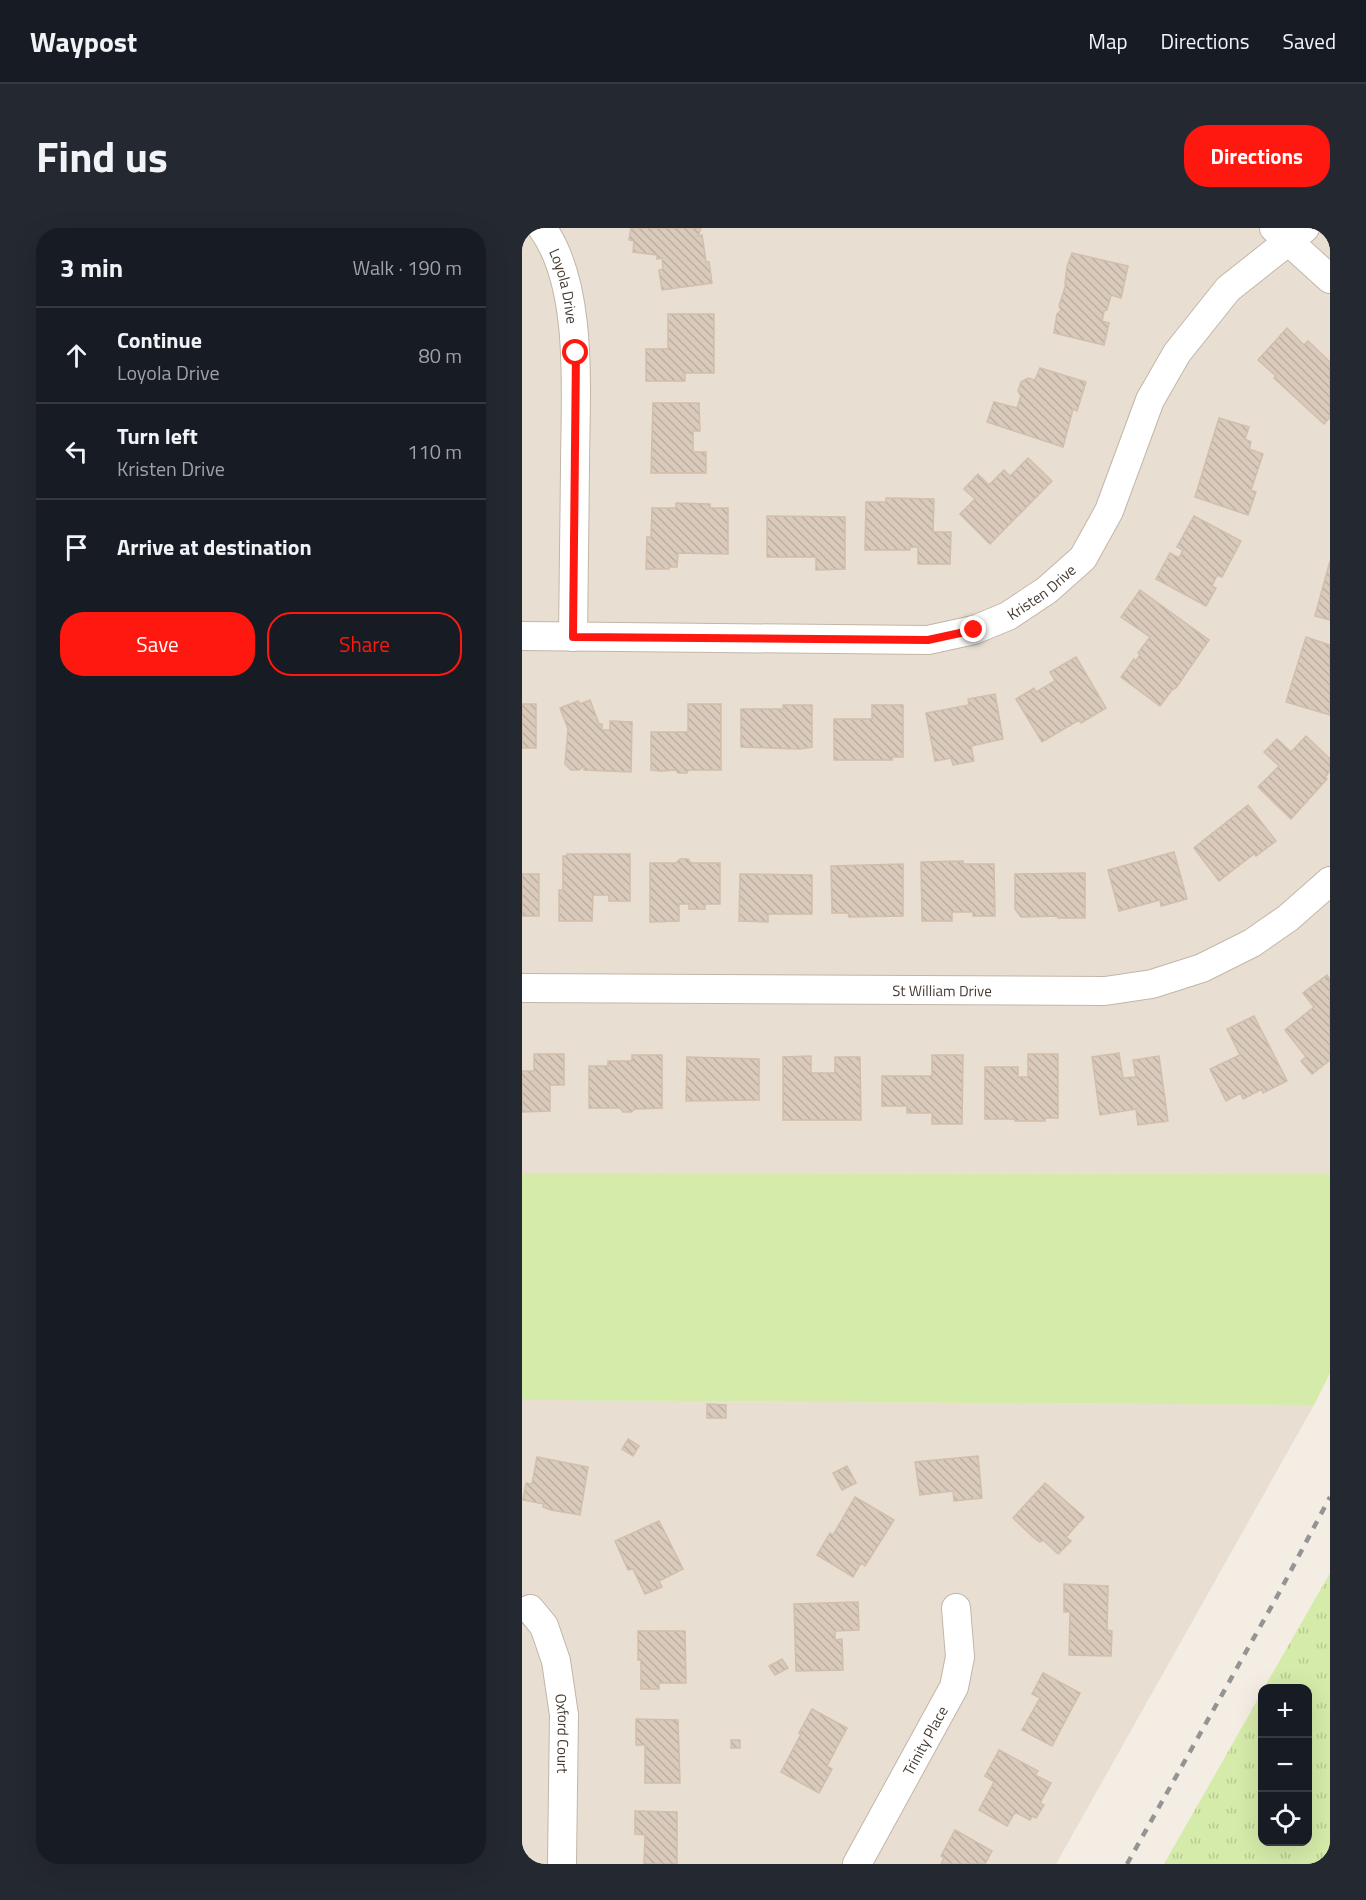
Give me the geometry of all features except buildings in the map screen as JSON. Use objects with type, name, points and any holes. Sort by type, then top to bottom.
[{"type":"street","name":"Loyola Drive","points":[[542,228],[564,275],[570,299],[576,353],[573,637]]},
{"type":"street","name":"Kristen Drive","points":[[522,636],[928,640],[974,630],[1008,616],[1047,590],[1083,558],[1109,511],[1150,399],[1177,353],[1228,289],[1289,232]]},
{"type":"street","points":[[1289,232],[1330,279]]},
{"type":"street","name":"St William Drive","points":[[522,988],[1104,991],[1152,984],[1202,968],[1252,943],[1288,918],[1330,881]]},
{"type":"street","name":"Trinity Place","points":[[857,1864],[954,1687],[960,1657],[956,1608]]},
{"type":"street","name":"Oxford Court","points":[[530,1609],[544,1626],[556,1661],[564,1715],[562,1864]]},
{"type":"shaded area","points":[[522,228],[1330,228],[1330,1174],[522,1173]]},
{"type":"shaded area","points":[[522,1400],[1314,1405],[1056,1864],[522,1864]]},
{"type":"green space","points":[[522,1173],[1330,1174],[1330,1373],[1314,1405],[522,1400]]},
{"type":"green space","points":[[1330,1573],[1330,1864],[1164,1864],[1258,1699],[1258,1846],[1312,1846],[1312,1684],[1266,1684]]},
{"type":"railway","points":[[1127,1864],[1279,1593],[1330,1497]]},
{"type":"route","points":[[576,353],[573,637],[928,640],[974,630]]}]
